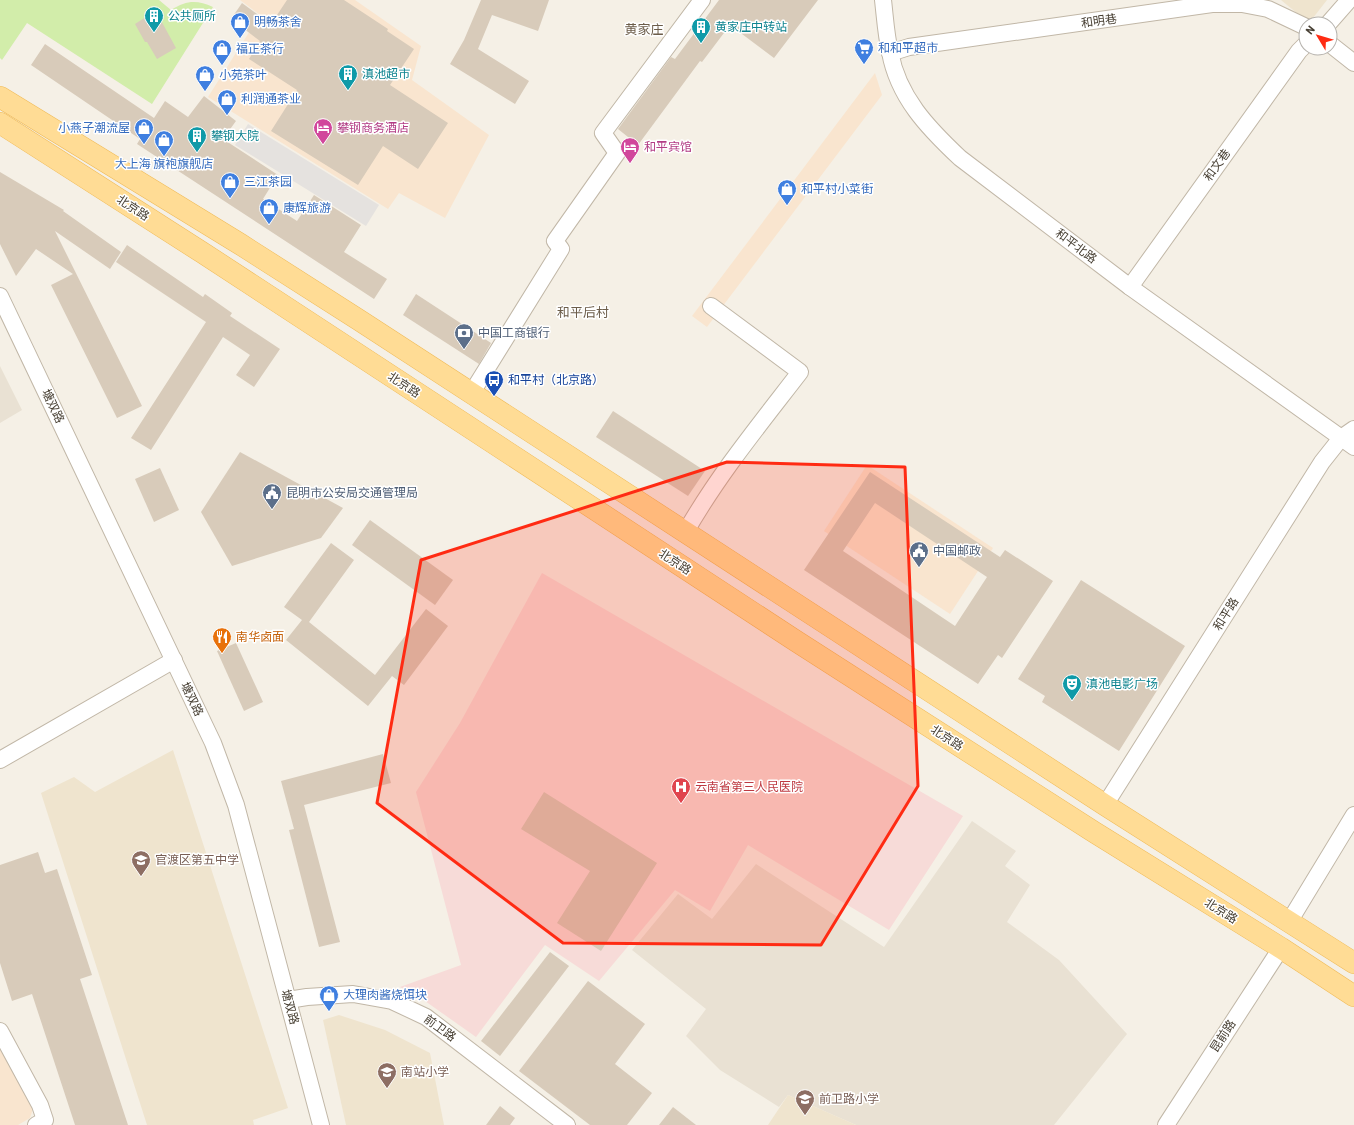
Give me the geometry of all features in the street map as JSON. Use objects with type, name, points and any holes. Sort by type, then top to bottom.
[{"type":"main road","name":"北京路","points":[[0,97],[247,248],[1105,805],[1354,963]]},
{"type":"main road","name":"北京路","points":[[0,123],[203,253],[808,649],[1094,832],[1281,948],[1354,996]]},
{"type":"main road","points":[[0,137],[37,148]]},
{"type":"street","points":[[472,394],[561,249],[554,241],[617,153],[603,133],[702,0]]},
{"type":"street","name":"和平北路","points":[[882,0],[890,53],[901,86],[915,110],[934,134],[960,158],[1130,287],[1348,442]]},
{"type":"street","points":[[1335,16],[1349,0]]},
{"type":"street","name":"和明巷","points":[[890,53],[909,47],[1212,4],[1242,4],[1268,9],[1298,24]]},
{"type":"street","points":[[1338,50],[1354,63]]},
{"type":"street","name":"和文巷","points":[[1130,287],[1298,52]]},
{"type":"street","name":"塘双路","points":[[0,296],[213,743],[236,805],[321,1125]]},
{"type":"street","points":[[686,532],[699,509],[729,466],[800,372],[711,306]]},
{"type":"street","name":"和平路","points":[[1105,805],[1322,462],[1348,442],[1354,429]]},
{"type":"street","points":[[0,760],[174,660]]},
{"type":"street","points":[[1289,922],[1354,815]]},
{"type":"street","name":"昆前路","points":[[1166,1125],[1281,948]]},
{"type":"street","name":"前卫路","points":[[288,1000],[354,994],[392,1001],[407,1007],[426,1017],[567,1125]]},
{"type":"street","points":[[0,1031],[40,1105],[45,1120],[36,1125]]},
{"type":"highlighted area","points":[[727,462],[905,467],[918,786],[821,945],[563,943],[377,803],[421,560]]},
{"type":"shaded area","points":[[240,0],[355,0],[421,46],[412,80],[489,135],[445,218],[399,193],[388,209],[208,97],[260,15]]},
{"type":"shaded area","points":[[1281,0],[1327,0],[1314,16],[1300,16]]},
{"type":"shaded area","name":"和平村小菜街","points":[[875,73],[882,95],[707,327],[692,316]]},
{"type":"shaded area","points":[[248,124],[379,205],[366,226],[235,145]]},
{"type":"shaded area","points":[[0,366],[22,410],[0,423]]},
{"type":"shaded area","points":[[867,465],[993,548],[950,614],[824,531]]},
{"type":"shaded area","name":"云南省第三人民医院","points":[[542,573],[963,816],[889,930],[748,845],[710,911],[675,890],[599,981],[545,945],[476,1037],[425,1001],[400,987],[461,965],[416,792],[460,723]]},
{"type":"shaded area","name":"官渡区第五中学","points":[[173,750],[288,1108],[253,1120],[254,1125],[147,1125],[41,793],[74,777],[95,792]]},
{"type":"shaded area","points":[[972,821],[1016,851],[1005,866],[1030,885],[1007,922],[1059,960],[1127,1034],[1054,1125],[856,1125],[788,1095],[779,1107],[720,1070],[686,1036],[706,1009],[632,950],[678,894],[712,919],[756,864],[884,947]]},
{"type":"shaded area","name":"南站小学","points":[[339,1015],[385,1030],[430,1053],[444,1125],[346,1125],[323,1020]]},
{"type":"shaded area","points":[[0,1040],[35,1103],[30,1118],[18,1125],[0,1125]]},
{"type":"shaded area","name":"前卫路小学","points":[[788,1095],[856,1125],[768,1125]]},
{"type":"green space","points":[[0,0],[159,0],[171,10],[182,4],[192,2],[202,3],[213,7],[152,104],[27,23],[2,60],[0,58]]},
{"type":"building","points":[[287,0],[344,0],[388,29],[387,31],[414,49],[390,85],[448,123],[418,169],[383,146],[358,185],[271,131],[297,90],[249,59],[260,41],[231,19],[242,3],[271,24]]},
{"type":"building","points":[[481,0],[549,0],[538,31],[492,15],[478,49],[529,81],[515,104],[450,64],[464,40]]},
{"type":"building","points":[[719,0],[818,0],[774,58],[730,25],[702,62],[700,61],[638,145],[618,129],[671,57],[675,59]]},
{"type":"building","name":"公共厕所","points":[[149,15],[151,19],[158,15],[176,48],[157,59],[135,24]]},
{"type":"building","points":[[45,44],[154,118],[165,101],[188,117],[204,96],[236,121],[223,139],[278,175],[263,199],[297,221],[314,195],[361,225],[344,252],[387,279],[374,299],[137,144],[140,139],[31,65]]},
{"type":"building","points":[[0,172],[64,210],[63,211],[121,252],[110,269],[55,231],[142,406],[117,418],[51,285],[73,274],[36,249],[16,276],[0,244]]},
{"type":"building","points":[[127,245],[203,297],[205,294],[232,313],[230,316],[280,349],[254,387],[236,375],[250,355],[223,337],[151,450],[131,438],[206,322],[116,262]]},
{"type":"building","points":[[416,294],[491,343],[479,364],[403,315]]},
{"type":"building","points":[[613,411],[705,471],[688,496],[596,437]]},
{"type":"building","name":"昆明市公安局交通管理局","points":[[240,452],[343,508],[321,538],[232,566],[201,512]]},
{"type":"building","points":[[160,468],[179,510],[154,522],[135,479]]},
{"type":"building","points":[[870,472],[1000,557],[1005,550],[1053,581],[1002,658],[998,655],[978,684],[804,570]],"holes":[[[875,503],[987,577],[955,626],[843,551]]]},
{"type":"building","points":[[370,520],[453,580],[435,605],[352,545]]},
{"type":"building","points":[[331,543],[354,560],[309,622],[375,675],[426,609],[448,626],[404,685],[392,676],[368,706],[286,640],[302,620],[284,607]]},
{"type":"building","points":[[1081,580],[1185,646],[1119,751],[1042,702],[1045,696],[1018,679]]},
{"type":"building","points":[[236,643],[263,702],[244,711],[217,651]]},
{"type":"building","points":[[383,754],[391,783],[304,805],[340,942],[319,947],[289,830],[294,829],[281,781]]},
{"type":"building","points":[[544,792],[657,863],[601,951],[557,923],[590,871],[521,829]]},
{"type":"building","points":[[38,852],[45,873],[57,869],[92,975],[80,979],[128,1125],[75,1125],[32,994],[12,1001],[0,963],[0,865]]},
{"type":"building","points":[[550,952],[569,966],[500,1056],[481,1041]]},
{"type":"building","points":[[588,981],[645,1024],[615,1064],[652,1093],[627,1125],[590,1125],[519,1071]]},
{"type":"building","points":[[500,1106],[515,1118],[510,1125],[486,1125]]},
{"type":"building","points":[[673,1107],[696,1125],[659,1125]]},
{"type":"place","name":"公共厕所","points":[[154,33]]},
{"type":"place","name":"明畅茶舍","points":[[240,39]]},
{"type":"place","name":"黄家庄中转站","points":[[701,44]]},
{"type":"place","name":"和和平超市","points":[[864,65]]},
{"type":"place","name":"福正茶行","points":[[222,66]]},
{"type":"place","name":"滇池超市","points":[[348,91]]},
{"type":"place","name":"小苑茶叶","points":[[205,92]]},
{"type":"place","name":"利润通茶业","points":[[227,116]]},
{"type":"place","name":"小燕子潮流屋","points":[[144,145]]},
{"type":"place","name":"攀钢商务酒店","points":[[323,145]]},
{"type":"place","name":"攀钢大院","points":[[197,153]]},
{"type":"place","name":"大上海 旗袍旗舰店","points":[[164,157]]},
{"type":"place","name":"和平宾馆","points":[[630,164]]},
{"type":"place","name":"三江茶园","points":[[230,199]]},
{"type":"place","name":"和平村小菜街","points":[[787,206]]},
{"type":"place","name":"康辉旅游","points":[[269,225]]},
{"type":"place","name":"中国工商银行","points":[[464,350]]},
{"type":"place","name":"和平村（北京路）","points":[[494,397]]},
{"type":"place","name":"昆明市公安局交通管理局","points":[[272,510]]},
{"type":"place","name":"中国邮政","points":[[919,568]]},
{"type":"place","name":"南华卤面","points":[[222,654]]},
{"type":"place","name":"滇池电影广场","points":[[1072,701]]},
{"type":"place","name":"云南省第三人民医院","points":[[681,804]]},
{"type":"place","name":"官渡区第五中学","points":[[141,877]]},
{"type":"place","name":"大理肉酱烧饵块","points":[[329,1012]]},
{"type":"place","name":"南站小学","points":[[387,1089]]},
{"type":"place","name":"前卫路小学","points":[[805,1116]]},
{"type":"district","name":"黄家庄","points":[[644,29]]},
{"type":"district","name":"和平后村","points":[[583,312]]}]
